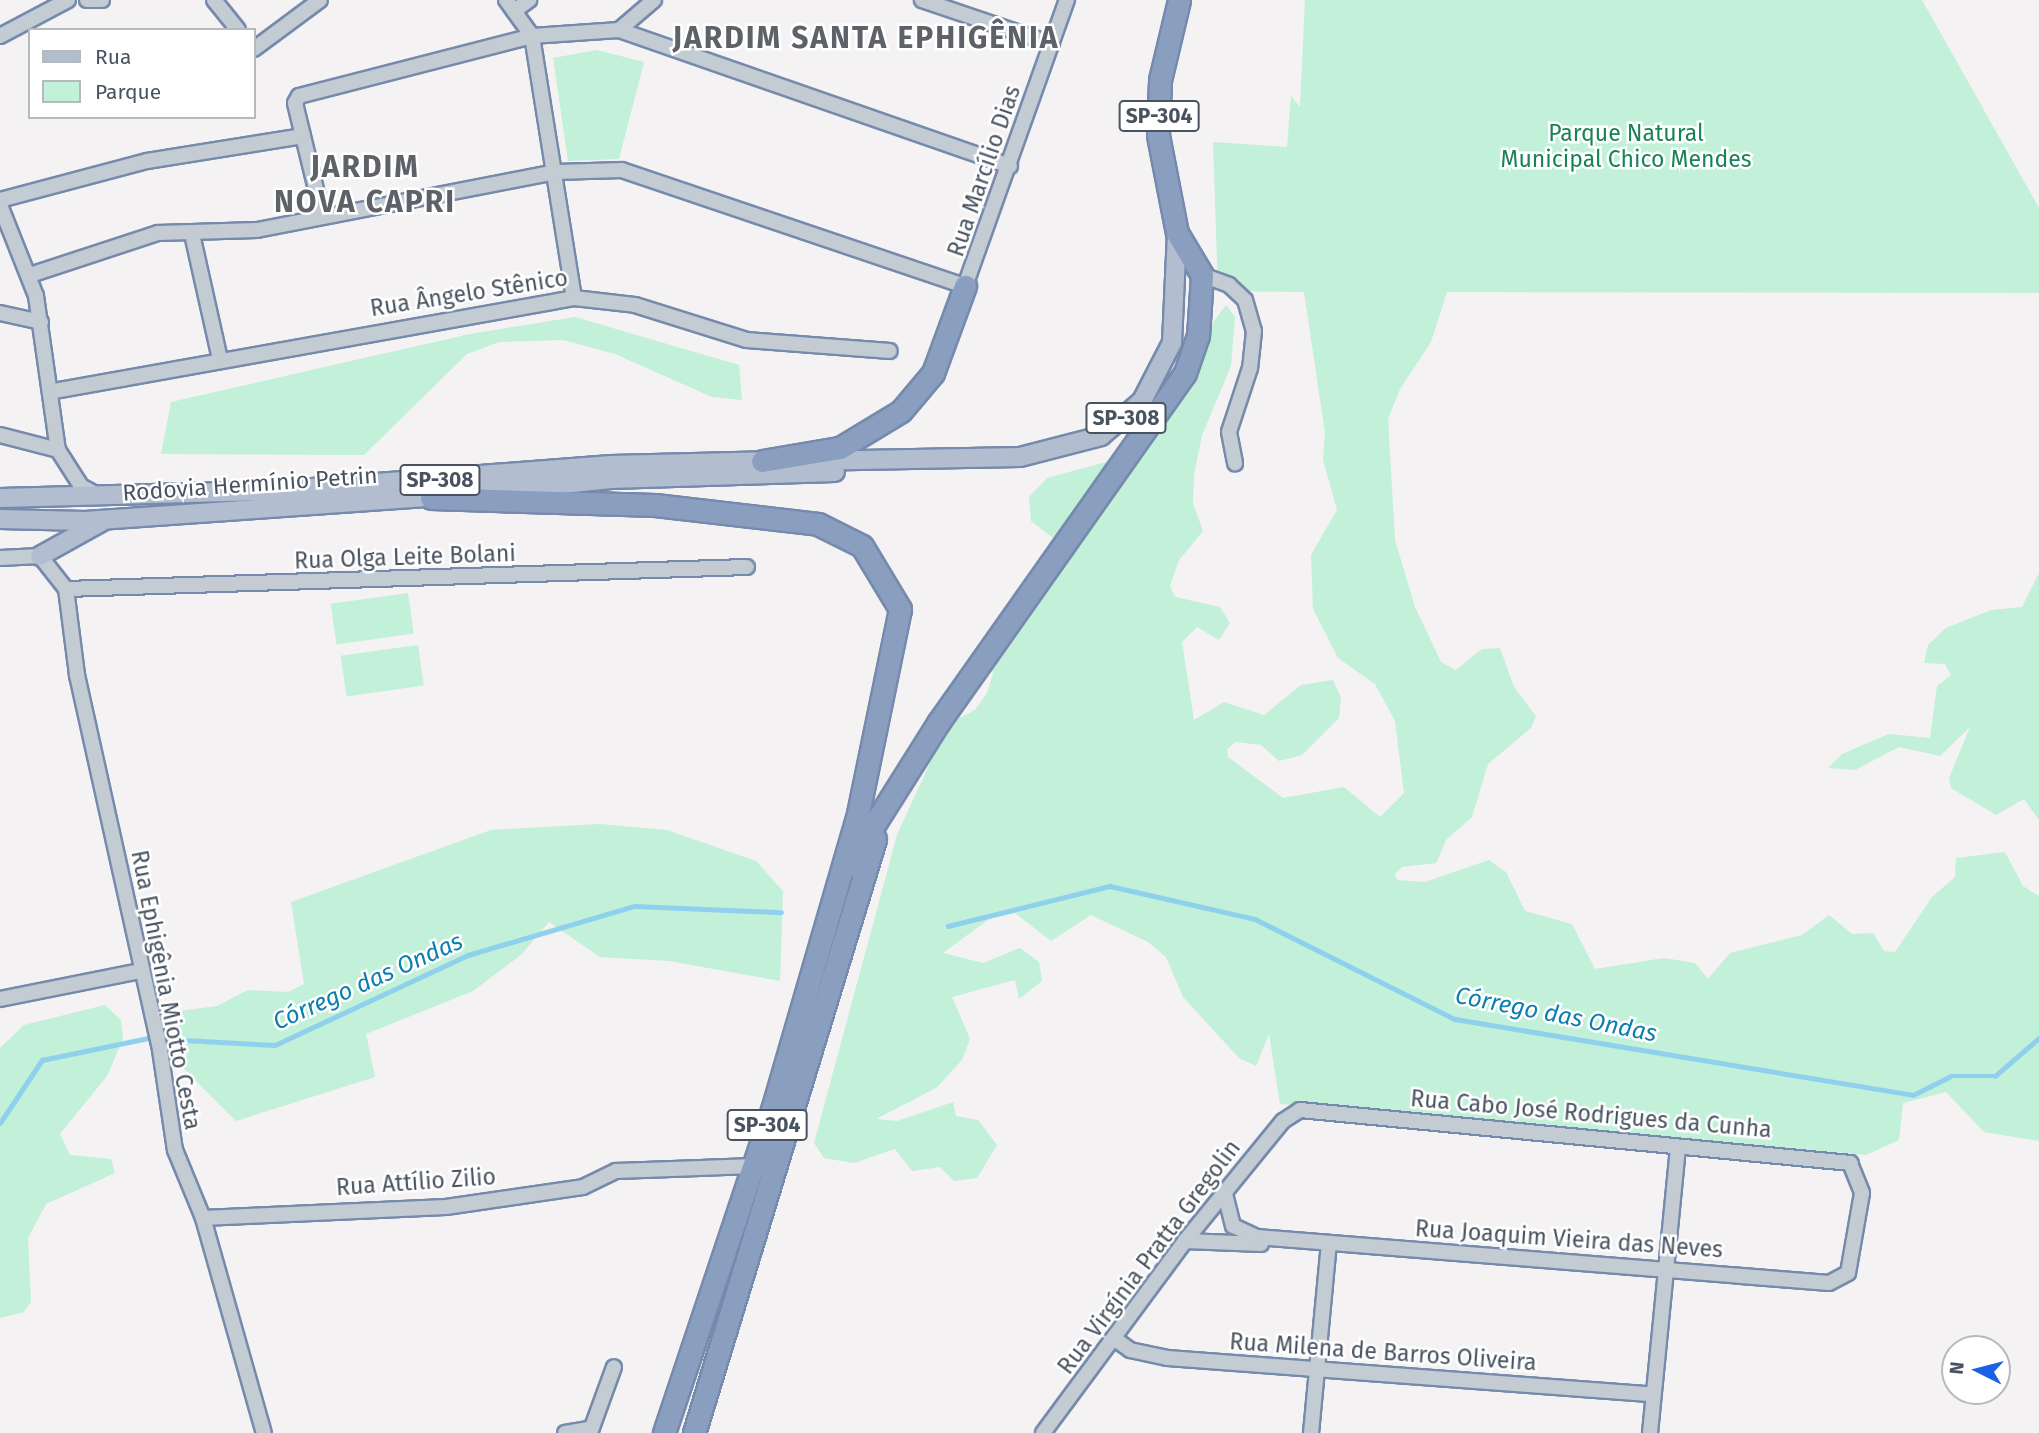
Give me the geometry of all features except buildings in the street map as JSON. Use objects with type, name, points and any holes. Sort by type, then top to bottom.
[{"type":"highway","name":"SP-304","points":[[1177,233],[1158,135],[1160,80],[1179,0]]},
{"type":"highway","points":[[839,880],[879,825],[938,723],[1185,373],[1198,336],[1202,275],[1177,233]]},
{"type":"highway","points":[[762,461],[840,448],[901,411],[933,373],[969,282]]},
{"type":"highway","name":"SP-304","points":[[431,498],[545,498],[818,524],[862,546],[891,585],[901,619],[858,814],[839,880],[754,1166],[665,1427]]},
{"type":"highway","name":"SP-304","points":[[694,1433],[879,825]]},
{"type":"main road","name":"Rodovia Hermínio Petrin","points":[[0,498],[100,496],[762,461],[880,464],[946,462],[1059,452],[1122,421],[1157,379],[1177,317],[1177,233]]},
{"type":"main road","name":"Rodovia Hermínio Petrin","points":[[0,519],[108,517],[431,498],[611,479],[850,471],[880,464]]},
{"type":"main road","points":[[40,556],[108,517]]},
{"type":"street","points":[[0,36],[68,0]]},
{"type":"street","points":[[87,0],[102,0]]},
{"type":"street","points":[[214,0],[236,28]]},
{"type":"street","points":[[256,48],[320,0]]},
{"type":"street","points":[[529,0],[510,5],[532,37],[556,172],[574,298]]},
{"type":"street","points":[[619,30],[654,0]]},
{"type":"street","points":[[922,0],[1052,44]]},
{"type":"street","name":"Rua Marcílio Dias","points":[[969,282],[1067,0]]},
{"type":"street","points":[[322,214],[295,103],[301,94],[532,37],[619,30],[1010,166]]},
{"type":"street","points":[[100,496],[81,485],[58,450],[54,391],[30,275],[0,203],[147,161],[303,136]]},
{"type":"street","points":[[30,275],[158,233],[257,230],[322,214],[556,172],[648,176],[969,282]]},
{"type":"street","points":[[192,234],[220,359]]},
{"type":"street","points":[[1202,275],[1229,285],[1245,300],[1254,331],[1250,368],[1228,432],[1235,463]]},
{"type":"street","name":"Rua Ângelo Stênico","points":[[54,391],[220,359],[574,298],[635,305],[747,341],[890,351]]},
{"type":"street","points":[[0,313],[41,323]]},
{"type":"street","points":[[0,435],[58,450]]},
{"type":"street","points":[[0,558],[40,556],[66,589]]},
{"type":"street","name":"Rua Olga Leite Bolani","points":[[66,589],[747,567]]},
{"type":"street","name":"Rua Ephigênia Miotto Cesta","points":[[66,589],[77,675],[140,971],[160,1050],[175,1150],[202,1218],[264,1433]]},
{"type":"street","points":[[0,999],[140,971]]},
{"type":"street","name":"Rua Cabo José Rodrigues da Cunha","points":[[1294,1112],[1850,1163],[1862,1193],[1847,1273]]},
{"type":"street","name":"Rua Virgínia Pratta Gregolin","points":[[1043,1433],[1185,1241],[1294,1112]]},
{"type":"street","points":[[1650,1433],[1678,1147]]},
{"type":"street","name":"Rua Attílio Zilio","points":[[202,1218],[446,1207],[583,1187],[616,1171],[754,1166]]},
{"type":"street","name":"Rua Joaquim Vieira das Neves","points":[[1224,1193],[1233,1226],[1284,1240]]},
{"type":"street","name":"Rua Joaquim Vieira das Neves","points":[[1185,1241],[1284,1240],[1666,1268],[1829,1283],[1847,1273]]},
{"type":"street","points":[[1311,1433],[1329,1243]]},
{"type":"street","name":"Rua Milena de Barros Oliveira","points":[[1115,1339],[1143,1354],[1316,1372],[1652,1394]]},
{"type":"street","points":[[565,1433],[591,1431],[614,1367]]},
{"type":"green space","name":"Parque Natural Municipal Chico Mendes","points":[[1305,0],[1922,0],[2039,208],[2039,293],[1447,292],[1431,342],[1400,389],[1388,419],[1395,540],[1415,607],[1441,662],[1456,670],[1482,649],[1500,648],[1514,687],[1536,716],[1531,728],[1488,764],[1472,817],[1446,840],[1436,863],[1402,867],[1395,874],[1397,880],[1425,882],[1489,860],[1506,872],[1525,911],[1572,924],[1595,969],[1664,958],[1695,963],[1708,979],[1730,953],[1802,935],[1829,915],[1852,934],[1873,933],[1884,951],[1895,952],[1932,897],[1955,877],[1956,858],[2005,852],[2023,886],[2039,896],[2039,1141],[1984,1132],[1946,1092],[1903,1103],[1899,1140],[1866,1155],[1280,1104],[1269,1034],[1256,1066],[1239,1058],[1183,997],[1166,957],[1148,942],[1091,915],[1051,941],[1015,913],[989,919],[943,953],[983,963],[1020,948],[1039,962],[1042,981],[1019,999],[1015,980],[952,997],[970,1039],[962,1060],[936,1088],[876,1119],[897,1121],[953,1102],[956,1116],[978,1120],[997,1145],[977,1178],[954,1181],[940,1167],[912,1171],[895,1149],[854,1163],[824,1158],[814,1143],[897,835],[934,754],[958,719],[975,710],[987,693],[993,673],[989,655],[1042,582],[1053,538],[1031,521],[1029,497],[1047,478],[1113,460],[1158,433],[1191,352],[1226,305],[1235,317],[1231,366],[1202,435],[1194,475],[1193,503],[1203,531],[1179,560],[1170,586],[1175,597],[1220,607],[1230,623],[1219,640],[1197,627],[1182,642],[1194,720],[1224,702],[1264,715],[1301,685],[1333,680],[1341,698],[1339,718],[1302,755],[1279,761],[1261,745],[1236,742],[1227,749],[1228,757],[1283,798],[1344,787],[1380,817],[1404,793],[1395,721],[1375,684],[1338,658],[1313,609],[1311,555],[1337,510],[1323,460],[1325,433],[1304,292],[1218,291],[1213,142],[1287,147],[1291,96],[1300,107]]},
{"type":"green space","points":[[597,50],[644,62],[619,159],[568,161],[553,58]]},
{"type":"green space","points":[[575,317],[739,365],[742,400],[712,397],[615,354],[563,340],[499,342],[467,354],[364,455],[161,454],[171,402],[470,334]]},
{"type":"green space","points":[[2039,573],[2039,820],[2024,799],[1996,815],[1951,788],[1949,778],[1970,727],[1940,756],[1899,747],[1855,770],[1828,768],[1842,754],[1889,734],[1930,738],[1937,686],[1951,675],[1945,664],[1924,663],[1928,645],[1946,628],[1991,610],[2022,607]]},
{"type":"green space","points":[[408,593],[414,634],[336,644],[331,604]]},
{"type":"green space","points":[[418,645],[424,686],[346,696],[341,656]]},
{"type":"green space","points":[[600,824],[667,830],[756,861],[783,891],[780,981],[669,961],[600,957],[549,922],[522,954],[473,991],[366,1034],[375,1077],[236,1121],[184,1069],[171,1012],[217,1006],[248,990],[288,992],[304,984],[291,902],[491,830]]},
{"type":"green space","points":[[105,1005],[121,1020],[123,1039],[107,1076],[60,1134],[70,1155],[111,1159],[115,1173],[46,1204],[28,1238],[31,1302],[24,1312],[0,1318],[0,1048],[24,1025]]},
{"type":"waterway","name":"Córrego das Ondas","points":[[948,926],[1110,886],[1255,919],[1455,1019],[1913,1095],[1951,1076],[1995,1076],[2039,1038]]},
{"type":"waterway","name":"Córrego das Ondas","points":[[0,1123],[42,1060],[148,1038],[275,1045],[468,955],[635,906],[781,912]]},
{"type":"district","name":"JARDIM SANTA EPHIGÊNIA","points":[[866,38]]},
{"type":"district","name":"JARDIM NOVA CAPRI","points":[[365,184]]}]
